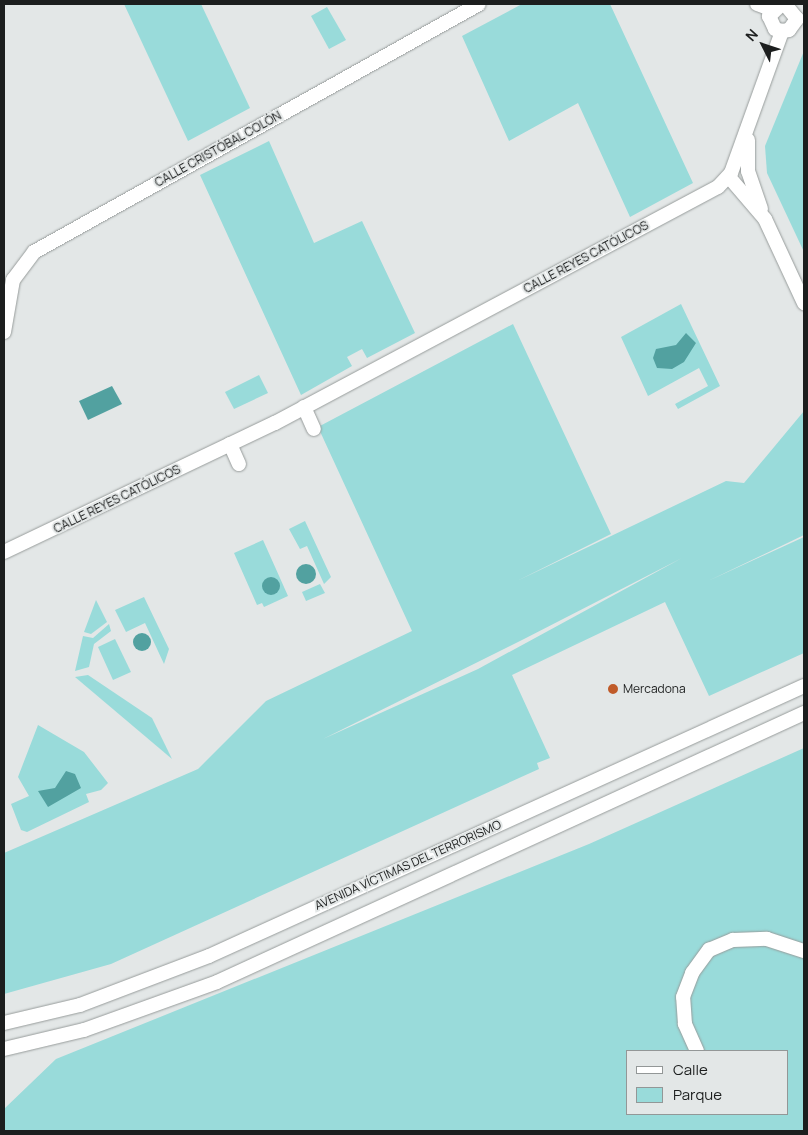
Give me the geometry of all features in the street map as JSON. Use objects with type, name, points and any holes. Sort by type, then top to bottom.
[{"type":"street","name":"CALLE CRISTÓBAL COLÓN","points":[[4,332],[8,288],[34,252],[479,4]]},
{"type":"street","points":[[757,4],[788,7]]},
{"type":"street","points":[[782,31],[770,23],[788,7]]},
{"type":"street","points":[[730,175],[748,130],[782,31],[794,25],[788,7]]},
{"type":"street","points":[[748,130],[752,187],[804,303]]},
{"type":"street","points":[[730,175],[752,187]]},
{"type":"street","points":[[730,175],[765,219]]},
{"type":"street","name":"CALLE REYES CATÓLICOS","points":[[4,552],[304,407],[700,196],[730,175]]},
{"type":"street","points":[[700,196],[730,193],[749,201]]},
{"type":"street","points":[[304,407],[314,428]]},
{"type":"street","points":[[230,444],[239,464]]},
{"type":"street","name":"AVENIDA VÍCTIMAS DEL TERRORISMO","points":[[4,1023],[80,1005],[208,956],[804,686]]},
{"type":"street","name":"AVENIDA VÍCTIMAS DEL TERRORISMO","points":[[4,1049],[84,1030],[217,982],[804,713]]},
{"type":"street","points":[[697,1050],[685,1024],[683,996],[692,973],[709,950],[733,940],[767,939],[804,950]]},
{"type":"green space","points":[[124,4],[201,4],[250,108],[188,141]]},
{"type":"green space","points":[[522,4],[610,4],[693,183],[630,217],[578,103],[509,141],[462,36]]},
{"type":"green space","points":[[327,7],[346,40],[329,49],[311,16]]},
{"type":"green space","points":[[804,51],[804,252],[767,173],[765,146]]},
{"type":"green space","points":[[269,141],[314,243],[362,221],[415,333],[367,358],[362,349],[347,357],[352,366],[301,395],[200,175]]},
{"type":"green space","points":[[681,304],[720,386],[678,409],[675,404],[708,386],[699,368],[648,396],[621,337]]},
{"type":"green space","points":[[513,324],[611,534],[517,581],[726,481],[744,483],[804,411],[804,535],[708,581],[804,537],[804,653],[709,696],[665,602],[512,675],[550,758],[537,763],[539,769],[111,964],[4,994],[4,853],[198,769],[266,701],[412,631],[318,427]],"holes":[[[682,558],[478,669],[323,739]]]},
{"type":"green space","points":[[259,375],[268,393],[234,409],[225,392]]},
{"type":"green space","points":[[305,521],[331,577],[324,584],[307,546],[300,549],[289,529]]},
{"type":"green space","points":[[263,540],[288,596],[264,607],[262,603],[257,605],[234,553]]},
{"type":"green space","points":[[320,584],[325,593],[306,601],[302,592]]},
{"type":"green space","points":[[144,597],[169,649],[164,664],[145,623],[126,632],[115,610]]},
{"type":"green space","points":[[96,600],[107,622],[91,634],[84,632]]},
{"type":"green space","points":[[109,624],[111,631],[94,644],[89,667],[75,671],[83,636],[93,638]]},
{"type":"green space","points":[[115,639],[131,672],[113,680],[98,647]]},
{"type":"green space","points":[[88,675],[152,718],[172,759],[75,677]]},
{"type":"green space","points":[[38,725],[84,752],[108,783],[101,790],[86,794],[89,802],[27,832],[21,830],[11,804],[29,796],[18,777]]},
{"type":"green space","points":[[804,748],[804,1131],[4,1131],[4,1109],[56,1059],[589,844]]},
{"type":"shaded area","points":[[686,333],[696,343],[684,362],[672,369],[657,368],[653,358],[656,349],[676,345]]},
{"type":"shaded area","points":[[112,386],[122,404],[88,420],[79,401]]},
{"type":"shaded area","points":[[302,564],[310,564],[316,570],[316,578],[310,584],[302,584],[296,578],[296,570]]},
{"type":"shaded area","points":[[271,577],[277,580],[280,586],[277,592],[271,595],[265,592],[262,586],[265,580]]},
{"type":"shaded area","points":[[142,633],[148,636],[151,642],[148,648],[142,651],[136,648],[133,642],[136,636]]},
{"type":"shaded area","points":[[66,771],[75,774],[81,788],[48,807],[38,791],[55,788]]},
{"type":"place","name":"Mercadona","points":[[613,689]]}]
